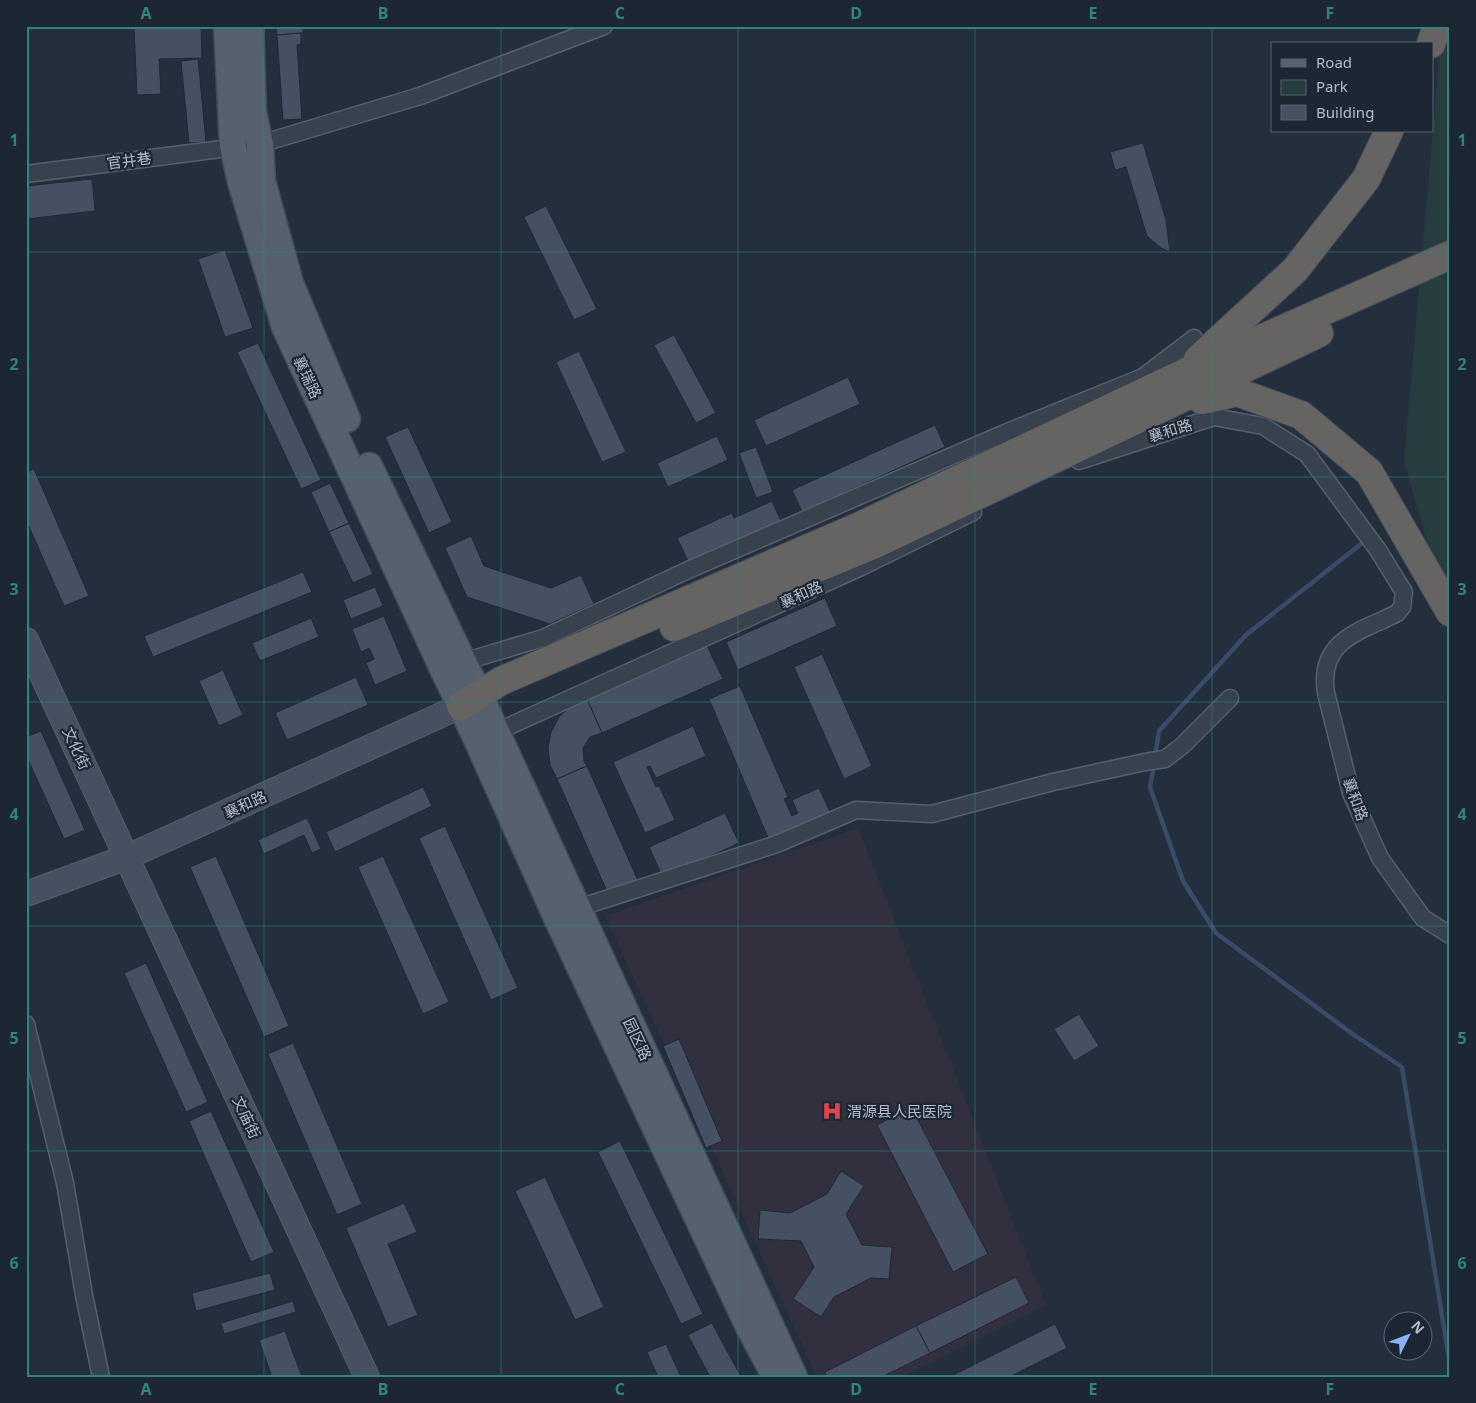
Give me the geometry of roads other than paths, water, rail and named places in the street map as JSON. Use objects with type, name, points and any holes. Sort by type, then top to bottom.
[{"type":"highway","points":[[1432,42],[1437,26]]},
{"type":"highway","points":[[1180,375],[1295,270],[1366,179],[1389,132]]},
{"type":"highway","points":[[472,704],[501,681],[860,526],[1180,375],[1450,254]]},
{"type":"highway","points":[[472,704],[508,695],[873,545],[1450,272]]},
{"type":"highway","points":[[1151,412],[1237,392],[1301,415],[1369,472],[1450,612]]},
{"type":"main road","name":"襄瑞路","points":[[227,26],[233,146],[241,182],[285,327],[472,704]]},
{"type":"main road","name":"襄瑞路","points":[[250,26],[253,112],[260,144],[262,181],[290,283],[341,406],[463,662],[472,704]]},
{"type":"main road","name":"文化街","points":[[26,640],[127,857]]},
{"type":"main road","name":"园区路","points":[[472,704],[496,732],[794,1377]]},
{"type":"main road","name":"园区路","points":[[472,704],[557,918],[744,1318],[776,1377]]},
{"type":"main road","name":"襄和路","points":[[26,894],[127,857],[472,704]]},
{"type":"main road","name":"文庙街","points":[[127,857],[367,1377]]},
{"type":"street","name":"官井巷","points":[[26,174],[260,144],[420,96],[604,26]]},
{"type":"street","points":[[463,662],[544,638],[705,564],[1005,433],[1143,377],[1194,338]]},
{"type":"street","name":"襄和路","points":[[496,732],[861,567],[1085,458],[1214,417],[1263,426],[1307,454],[1378,550],[1404,592],[1402,607],[1397,613],[1341,642],[1325,665],[1324,679],[1351,793],[1380,858],[1423,918],[1450,935]]},
{"type":"street","points":[[578,908],[777,844],[856,810],[932,814],[1053,782],[1145,762],[1165,760],[1182,746],[1230,698]]},
{"type":"street","points":[[26,1024],[65,1183],[84,1295],[101,1377]]},
{"type":"waterway","points":[[1155,757],[1159,731],[1246,635],[1366,540]]},
{"type":"waterway","points":[[1154,765],[1150,787],[1183,881],[1216,933],[1354,1035],[1402,1067],[1450,1365]]},
{"type":"place","name":"渭源县人民医院","points":[[832,1111]]}]
